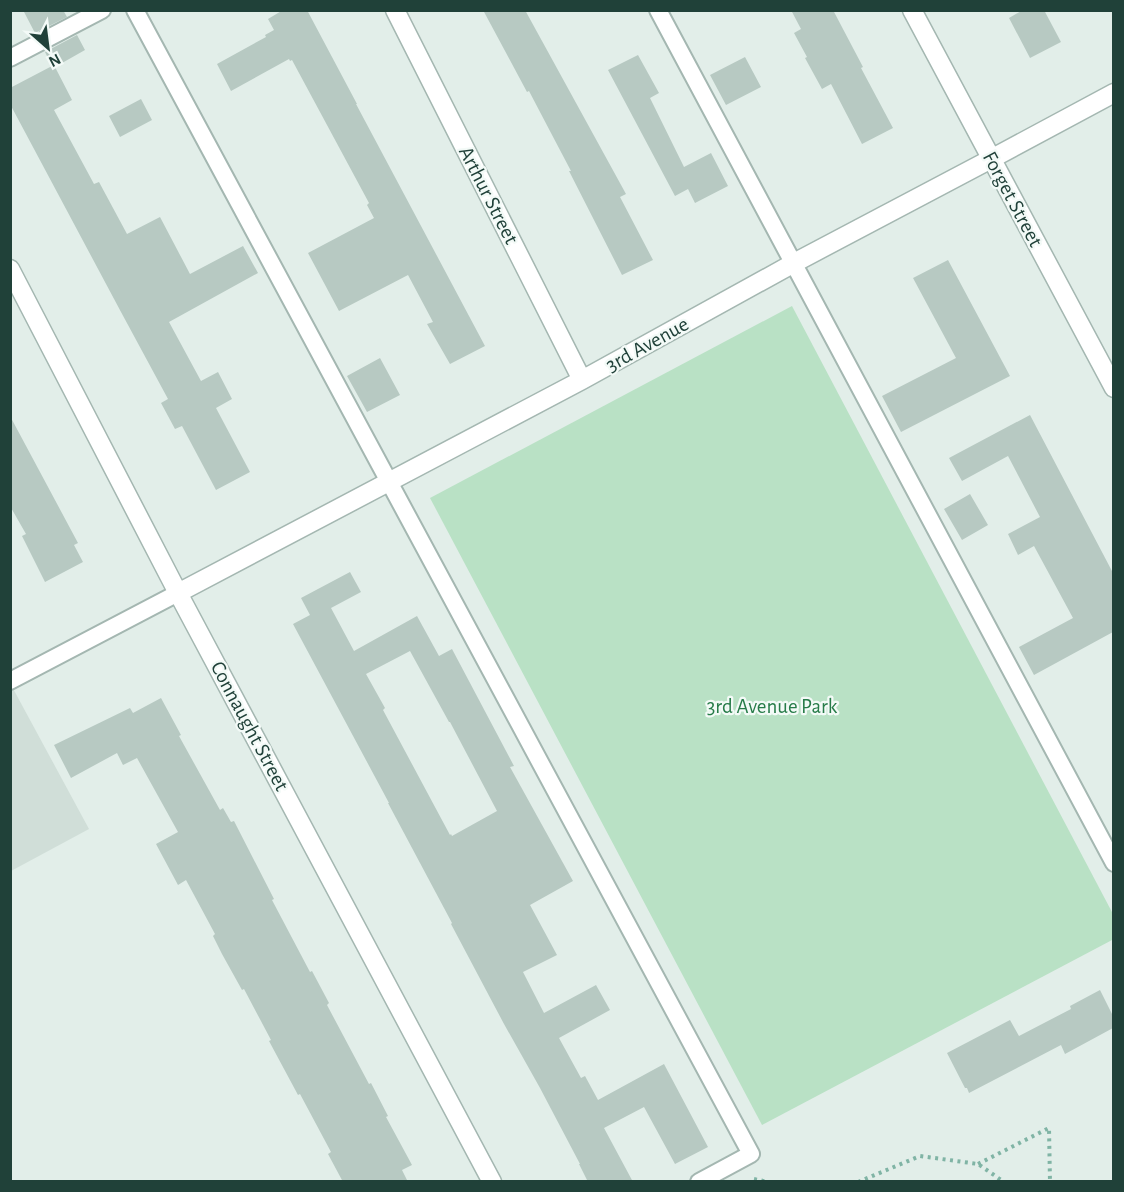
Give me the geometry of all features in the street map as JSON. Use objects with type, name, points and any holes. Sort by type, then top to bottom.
[{"type":"street","name":"Arthur Street","points":[[395,10],[582,380]]},
{"type":"street","name":"Forget Street","points":[[912,10],[1113,388]]},
{"type":"street","name":"3rd Avenue","points":[[178,593],[582,380],[794,263],[1113,93]]},
{"type":"street","name":"Connaught Street","points":[[10,269],[178,593],[492,1182]]},
{"type":"lane","points":[[10,58],[102,10]]},
{"type":"lane","points":[[135,10],[751,1154],[699,1182]]},
{"type":"lane","points":[[658,10],[1113,863]]},
{"type":"lane","points":[[10,681],[178,593]]},
{"type":"path","points":[[978,1164],[1048,1128],[1050,1182]]},
{"type":"path","points":[[858,1182],[920,1156],[978,1164],[1004,1182]]},
{"type":"shaded area","points":[[10,683],[89,829],[11,871],[10,871]]},
{"type":"green space","name":"3rd Avenue Park","points":[[792,306],[1113,914],[1114,939],[762,1125],[430,498]]},
{"type":"building","points":[[23,10],[63,10],[67,17],[35,33]]},
{"type":"building","points":[[283,10],[307,10],[485,346],[450,364],[427,324],[433,322],[408,275],[339,311],[308,253],[374,218],[367,205],[369,203],[292,60],[289,59],[231,91],[217,64],[266,37],[265,35],[274,30],[268,19]]},
{"type":"building","points":[[483,10],[525,10],[626,194],[620,197],[653,260],[622,275],[569,171],[571,171]]},
{"type":"building","points":[[791,10],[833,10],[893,128],[862,144],[831,84],[822,89],[805,58],[807,57],[794,33],[801,29]]},
{"type":"building","points":[[1023,10],[1044,10],[1061,42],[1030,58],[1009,18]]},
{"type":"building","points":[[77,35],[85,50],[55,67],[72,100],[54,110],[94,184],[99,182],[127,234],[160,217],[190,274],[243,246],[258,273],[169,322],[201,381],[218,372],[232,399],[216,408],[250,472],[216,490],[182,426],[175,429],[161,403],[168,399],[10,104],[10,88],[52,66],[45,52]]},
{"type":"building","points":[[638,55],[659,93],[650,98],[684,167],[711,153],[728,186],[695,203],[688,189],[675,196],[608,70]]},
{"type":"building","points":[[745,57],[761,87],[726,105],[710,75]]},
{"type":"building","points":[[141,99],[152,120],[120,137],[109,116]]},
{"type":"building","points":[[948,260],[1010,376],[901,432],[882,396],[956,358],[913,278]]},
{"type":"building","points":[[380,358],[400,395],[367,412],[347,376]]},
{"type":"building","points":[[1030,415],[1113,573],[1113,632],[1034,675],[1019,647],[1073,618],[1034,546],[1018,555],[1008,534],[1040,517],[1008,456],[962,481],[949,458]]},
{"type":"building","points":[[10,416],[78,543],[74,545],[83,562],[45,582],[22,536],[26,534],[10,506]]},
{"type":"building","points":[[970,494],[988,525],[962,540],[944,509]]},
{"type":"building","points":[[350,572],[361,592],[331,608],[354,651],[417,616],[439,656],[452,649],[514,766],[510,767],[573,881],[530,905],[557,955],[523,972],[544,1013],[596,985],[610,1010],[559,1038],[581,1078],[585,1076],[598,1100],[664,1064],[708,1147],[675,1164],[644,1107],[604,1128],[633,1182],[588,1182],[293,624],[310,615],[301,598]],"holes":[[[410,651],[497,811],[452,836],[383,710],[385,708],[366,674]]]},
{"type":"building","points":[[161,698],[220,810],[223,808],[231,822],[234,821],[274,899],[272,900],[388,1116],[386,1117],[412,1165],[402,1170],[408,1182],[343,1182],[328,1154],[331,1152],[269,1041],[271,1040],[244,989],[242,990],[222,954],[213,936],[215,934],[186,880],[178,885],[156,844],[178,832],[137,758],[123,765],[117,753],[71,778],[54,745],[130,708],[133,713]]},
{"type":"building","points":[[1100,990],[1113,1016],[1113,1028],[1065,1054],[1061,1045],[969,1093],[965,1088],[947,1053],[1010,1020],[1019,1036],[1071,1009],[1070,1006]]}]
